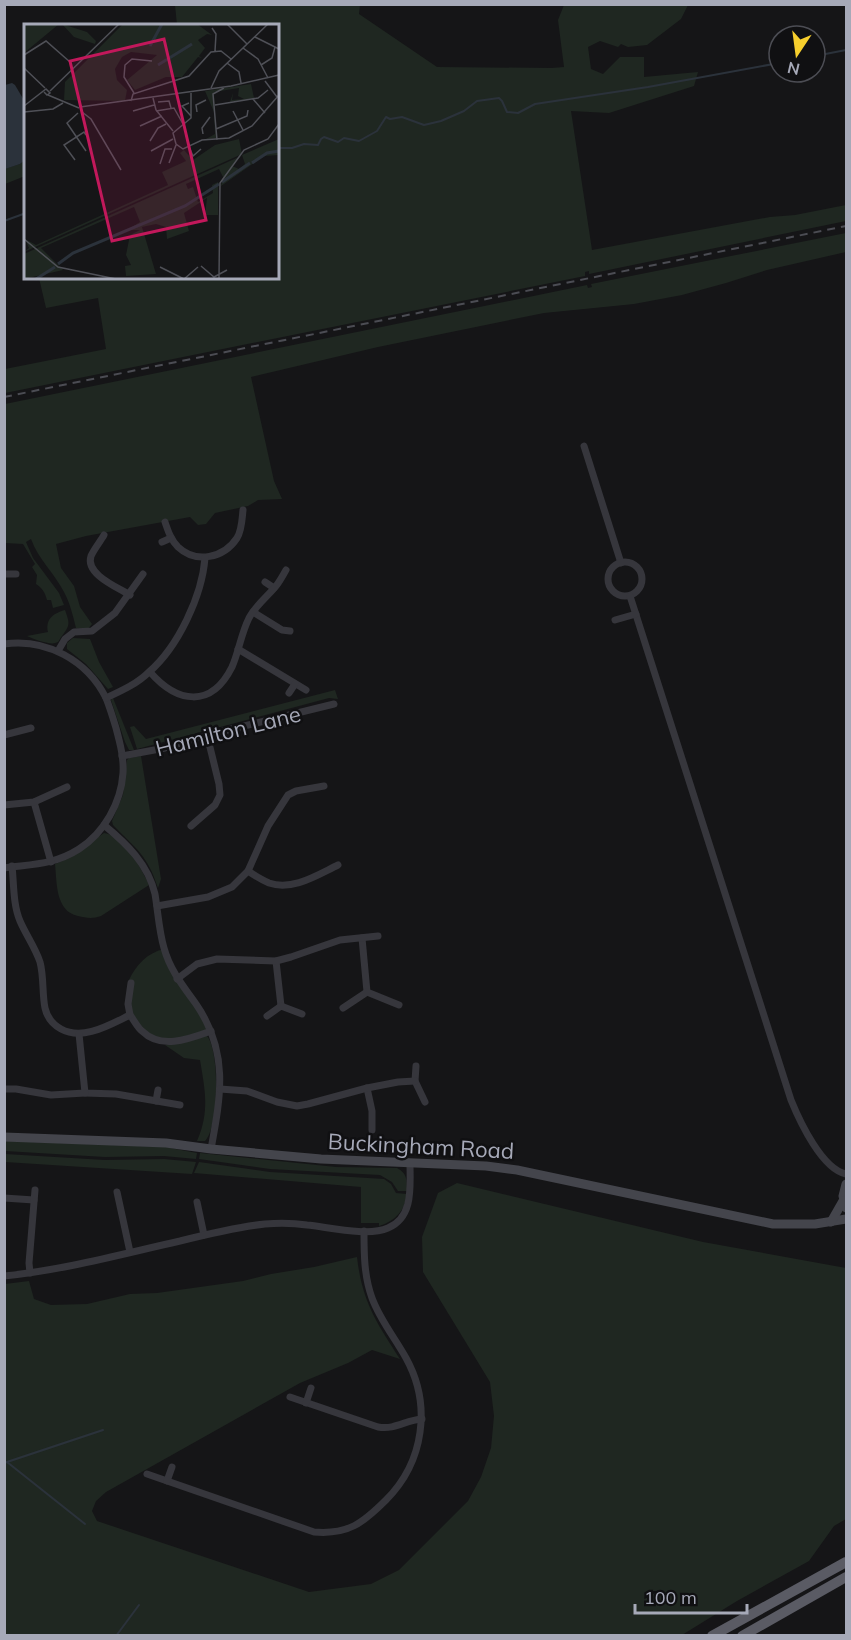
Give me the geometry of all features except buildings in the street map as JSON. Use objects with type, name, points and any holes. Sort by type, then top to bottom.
[{"type":"highway","points":[[712,1635],[846,1562]]},
{"type":"highway","points":[[742,1635],[846,1577]]},
{"type":"main road","name":"Buckingham Road","points":[[4,1137],[165,1143],[321,1159],[486,1166],[517,1170],[772,1224],[798,1225],[846,1219]]},
{"type":"main road","points":[[831,1222],[845,1205],[843,1196],[846,1185]]},
{"type":"street","points":[[584,446],[621,563]]},
{"type":"street","points":[[165,522],[171,538],[179,548],[192,555],[205,558],[229,548],[237,538],[243,510]]},
{"type":"street","points":[[104,535],[91,557],[90,566],[95,573],[129,595]]},
{"type":"street","points":[[162,542],[171,538]]},
{"type":"street","points":[[237,538],[245,543]]},
{"type":"street","points":[[106,698],[131,686],[150,672],[167,652],[183,627],[192,607],[201,582],[205,558]]},
{"type":"street","points":[[627,562],[637,567],[642,578],[639,589],[630,596],[620,595],[611,589],[609,584],[609,573],[621,563],[627,562]]},
{"type":"street","points":[[150,672],[169,690],[179,695],[191,697],[203,695],[215,689],[232,666],[248,620],[257,605],[274,588],[286,570]]},
{"type":"street","points":[[4,574],[16,574]]},
{"type":"street","points":[[57,651],[65,639],[74,632],[92,631],[115,613],[143,574]]},
{"type":"street","points":[[265,582],[274,588]]},
{"type":"street","points":[[630,596],[791,1100],[812,1142],[824,1157],[843,1174],[846,1185]]},
{"type":"street","points":[[253,612],[282,630],[290,630]]},
{"type":"street","points":[[615,620],[636,614]]},
{"type":"street","points":[[4,644],[28,643],[57,651],[74,660],[97,684],[111,711],[122,756],[123,773],[113,811],[104,825],[79,849],[51,862],[8,867],[20,921],[35,948],[40,964],[44,982],[44,1005],[48,1017],[55,1026],[67,1032],[79,1034],[104,1027],[130,1015]]},
{"type":"street","points":[[238,649],[306,690]]},
{"type":"street","points":[[289,693],[295,684]]},
{"type":"street","name":"Hamilton Lane","points":[[122,756],[165,748],[207,735],[334,704]]},
{"type":"street","points":[[4,735],[31,728]]},
{"type":"street","points":[[191,826],[215,805],[220,795],[207,735]]},
{"type":"street","points":[[157,906],[208,897],[232,887],[248,871],[268,826],[288,795],[296,791],[324,786]]},
{"type":"street","points":[[4,805],[34,802],[67,787]]},
{"type":"street","points":[[34,802],[51,862]]},
{"type":"street","points":[[104,825],[128,845],[142,863],[154,892],[164,949],[177,979],[211,1031],[218,1058],[220,1089],[211,1149]]},
{"type":"street","points":[[248,871],[268,883],[285,886],[301,883],[338,865]]},
{"type":"street","points":[[177,979],[197,964],[217,958],[276,961],[340,940],[378,936]]},
{"type":"street","points":[[362,938],[367,992]]},
{"type":"street","points":[[276,961],[281,1006]]},
{"type":"street","points":[[132,983],[128,1004],[130,1015],[142,1032],[157,1041],[173,1042],[190,1039],[211,1031]]},
{"type":"street","points":[[367,992],[399,1005]]},
{"type":"street","points":[[343,1008],[367,992]]},
{"type":"street","points":[[281,1006],[302,1014]]},
{"type":"street","points":[[267,1016],[281,1006]]},
{"type":"street","points":[[79,1034],[85,1093]]},
{"type":"street","points":[[416,1066],[416,1081],[425,1102]]},
{"type":"street","points":[[220,1089],[247,1091],[277,1102],[297,1106],[368,1088],[416,1081]]},
{"type":"street","points":[[368,1088],[372,1111],[372,1130]]},
{"type":"street","points":[[4,1089],[51,1095],[116,1094],[180,1105]]},
{"type":"street","points":[[156,1101],[158,1090]]},
{"type":"street","points":[[4,1276],[30,1273],[236,1228],[269,1224],[304,1224],[349,1231],[378,1231],[389,1228],[398,1222],[409,1203],[410,1163]]},
{"type":"street","points":[[30,1273],[34,1190]]},
{"type":"street","points":[[117,1192],[130,1252]]},
{"type":"street","points":[[4,1198],[34,1200]]},
{"type":"street","points":[[197,1202],[204,1235]]},
{"type":"street","points":[[147,1474],[314,1532],[339,1532],[351,1528],[362,1522],[391,1496],[413,1461],[419,1440],[422,1419],[420,1392],[414,1373],[372,1297],[364,1269],[364,1231]]},
{"type":"street","points":[[306,1402],[311,1388]]},
{"type":"street","points":[[290,1397],[378,1427],[397,1427],[410,1420],[422,1419]]},
{"type":"street","points":[[167,1480],[172,1467]]},
{"type":"shaded area","points":[[175,5],[360,5],[359,14],[437,67],[552,68],[564,67],[558,20],[564,5],[688,5],[681,19],[647,45],[628,47],[621,44],[618,47],[600,41],[588,47],[591,69],[603,74],[620,57],[644,57],[644,77],[698,72],[694,86],[609,113],[571,111],[592,250],[846,205],[846,221],[589,274],[589,271],[585,272],[585,276],[5,393],[5,369],[106,349],[98,298],[46,308],[39,279],[279,279],[279,24],[177,24]]},
{"type":"shaded area","points":[[12,83],[15,85],[24,100],[24,161],[5,169],[5,85]]},
{"type":"shaded area","points":[[24,161],[24,176],[5,184],[4,169]]},
{"type":"shaded area","points":[[846,233],[846,252],[767,270],[682,295],[634,304],[544,313],[378,347],[251,377],[274,481],[282,499],[258,500],[248,506],[215,513],[206,524],[198,525],[190,517],[86,536],[56,544],[61,568],[74,586],[80,607],[92,624],[88,629],[76,628],[64,592],[31,539],[26,542],[33,558],[59,593],[64,605],[53,608],[51,600],[47,600],[43,590],[36,584],[37,575],[32,567],[35,564],[23,544],[5,543],[5,404],[587,285],[588,288],[592,287],[591,284]]},
{"type":"shaded area","points":[[65,610],[68,618],[67,629],[58,642],[46,642],[27,636],[48,632],[47,627],[51,617]]},
{"type":"shaded area","points":[[73,638],[90,639],[99,662],[113,687],[108,689],[86,664],[67,649],[67,643]]},
{"type":"shaded area","points":[[335,690],[338,699],[329,698],[137,749],[130,727],[134,726],[146,739]]},
{"type":"shaded area","points":[[113,698],[134,750],[129,750],[125,742],[111,700]]},
{"type":"shaded area","points":[[141,756],[161,879],[158,888],[145,859],[113,825],[112,821],[123,795],[127,760]]},
{"type":"shaded area","points":[[104,833],[111,835],[125,846],[137,862],[149,885],[101,916],[90,918],[78,916],[70,913],[61,902],[55,864],[67,859]]},
{"type":"shaded area","points":[[164,949],[211,1031],[190,1039],[157,1041],[130,1015],[131,983],[129,980],[147,957]]},
{"type":"shaded area","points":[[207,1036],[211,1044],[216,1073],[216,1090],[210,1134],[205,1141],[197,1141],[205,1111],[205,1091],[200,1060],[184,1058],[165,1045]]},
{"type":"shaded area","points":[[5,1141],[165,1147],[197,1153],[196,1159],[164,1156],[105,1157],[5,1151]]},
{"type":"shaded area","points":[[200,1153],[336,1167],[397,1168],[406,1177],[407,1191],[398,1191],[392,1182],[380,1175],[270,1169],[199,1159]]},
{"type":"shaded area","points":[[5,1154],[105,1160],[164,1159],[196,1162],[192,1174],[5,1162]]},
{"type":"shaded area","points":[[199,1162],[270,1172],[384,1179],[391,1184],[396,1193],[407,1194],[398,1214],[379,1226],[379,1223],[361,1223],[361,1187],[194,1173]]},
{"type":"shaded area","points":[[457,1183],[703,1242],[846,1268],[846,1519],[834,1526],[809,1561],[682,1635],[5,1635],[5,1284],[29,1281],[34,1299],[51,1305],[87,1304],[130,1294],[157,1293],[243,1281],[357,1257],[362,1286],[371,1311],[400,1359],[372,1350],[348,1363],[300,1383],[106,1492],[96,1501],[92,1511],[97,1521],[309,1592],[371,1584],[399,1570],[468,1501],[481,1477],[491,1448],[494,1416],[490,1382],[423,1272],[422,1237],[438,1193]]},
{"type":"waterway","points":[[827,54],[846,50]]},
{"type":"waterway","points":[[279,148],[292,148],[304,144],[318,145],[324,137],[338,142],[344,138],[359,141],[377,131],[386,117],[390,119],[402,117],[424,125],[441,121],[464,111],[477,101],[499,98],[507,112],[518,113],[535,104],[648,87],[767,65]]},
{"type":"waterway","points":[[4,221],[24,214]]},
{"type":"waterway","points":[[4,1463],[103,1430]]},
{"type":"waterway","points":[[7,1462],[85,1524]]},
{"type":"waterway","points":[[116,1636],[139,1605]]},
{"type":"railway","points":[[4,397],[846,226]]}]
